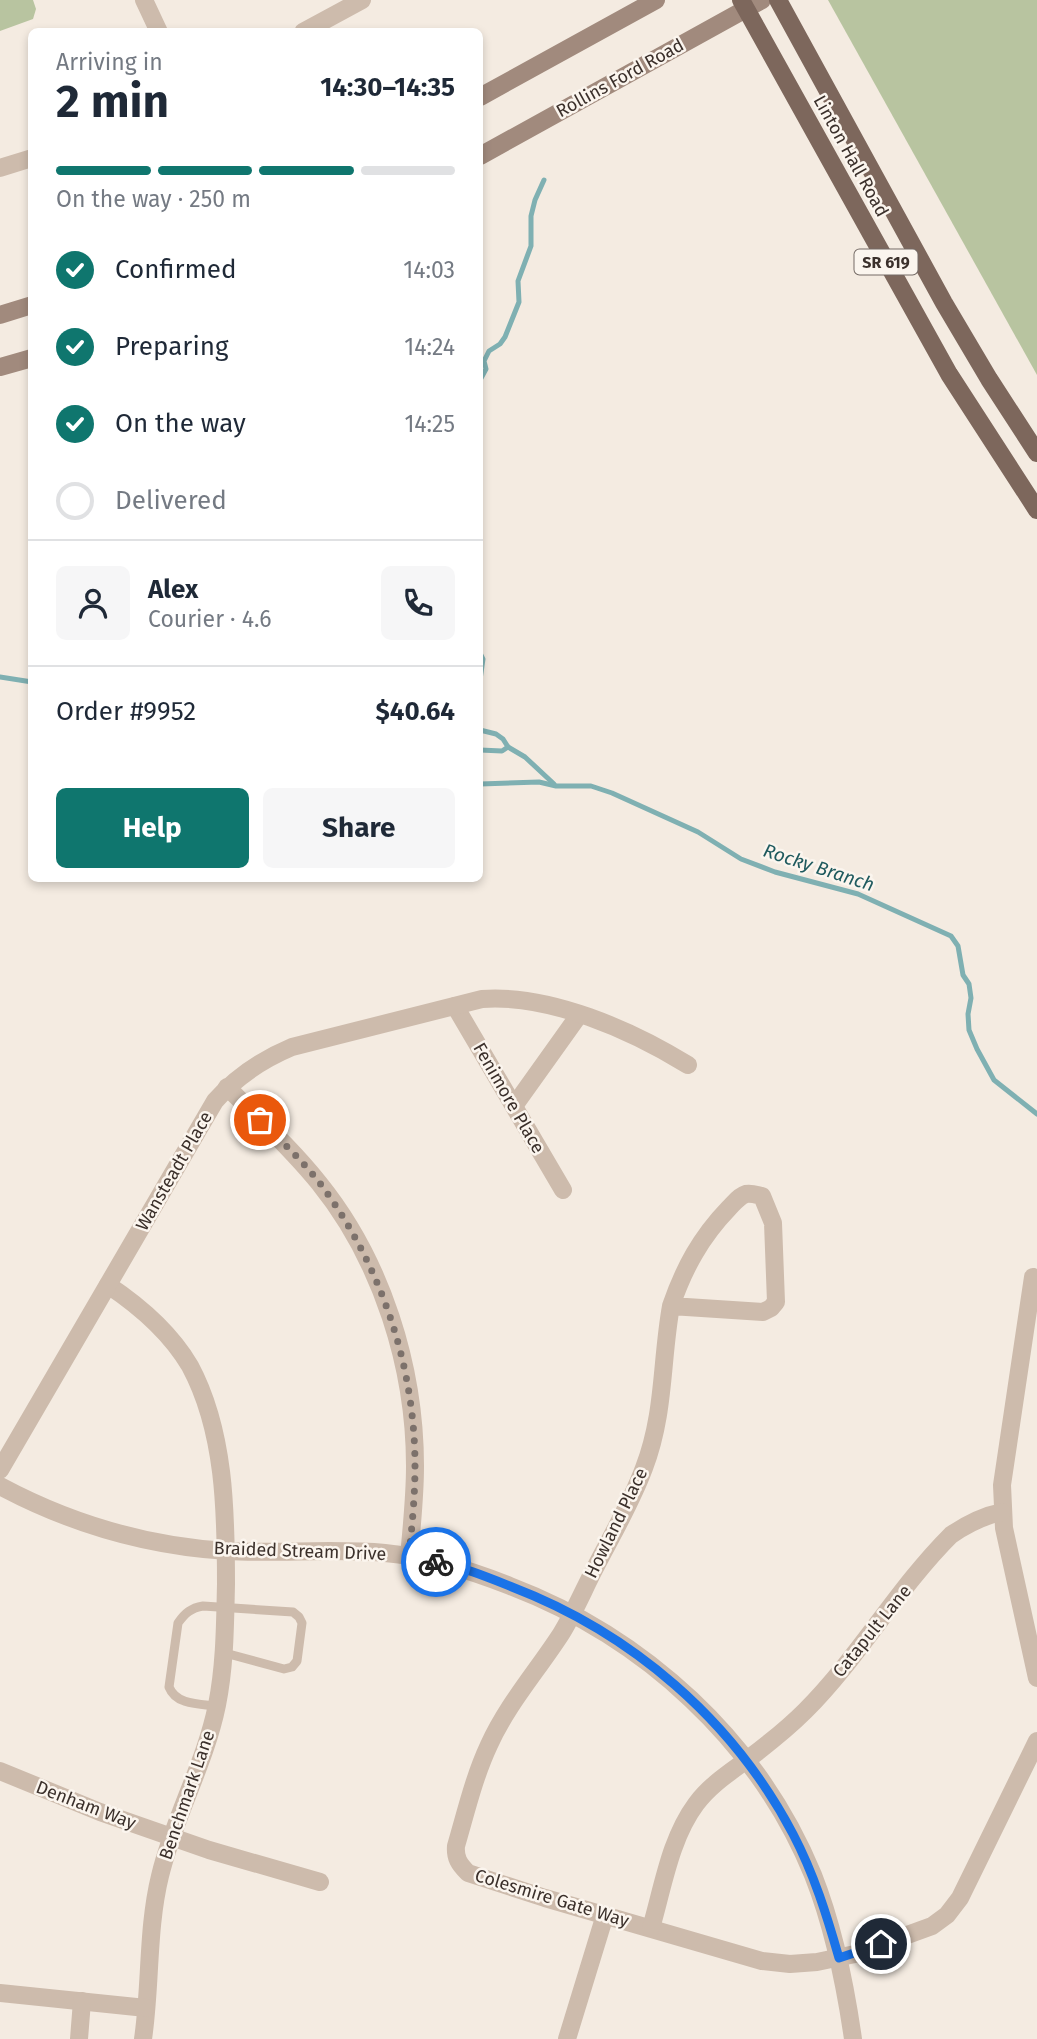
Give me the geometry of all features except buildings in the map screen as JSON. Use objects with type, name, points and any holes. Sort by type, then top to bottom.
[{"type":"main road","points":[[483,95],[656,0]]},
{"type":"main road","name":"Rollins Ford Road","points":[[483,154],[743,4],[762,0]]},
{"type":"main road","name":"Linton Hall Road","points":[[778,0],[944,303],[1037,453]]},
{"type":"main road","name":"Linton Hall Road","points":[[743,4],[948,374],[1037,510]]},
{"type":"main road","points":[[0,315],[28,306]]},
{"type":"main road","points":[[0,367],[28,359]]},
{"type":"street","points":[[144,0],[157,28]]},
{"type":"street","points":[[310,28],[362,0]]},
{"type":"street","points":[[0,168],[28,159]]},
{"type":"street","name":"Wansteadt Place","points":[[0,1470],[215,1101],[226,1087],[245,1071],[268,1057],[292,1047],[482,999],[504,998],[525,1000],[614,1026],[649,1041],[688,1065]]},
{"type":"street","name":"Fenimore Place","points":[[455,1006],[563,1190]]},
{"type":"street","points":[[514,1106],[579,1015]]},
{"type":"street","points":[[226,1087],[293,1152],[321,1185],[346,1220],[382,1293],[407,1381],[413,1419],[415,1478],[409,1556]]},
{"type":"street","name":"Howland Place","points":[[572,1612],[645,1467],[663,1392],[666,1337],[671,1306],[683,1273],[716,1221],[740,1197],[754,1194],[762,1196],[773,1223],[776,1302],[763,1312],[671,1306]]},
{"type":"street","points":[[1032,1277],[1004,1466],[1002,1512],[1037,1678]]},
{"type":"street","name":"Benchmark Lane","points":[[108,1285],[153,1318],[172,1340],[199,1386],[220,1465],[225,1511],[225,1653],[204,1753],[160,1875],[153,1912],[143,2039]]},
{"type":"street","name":"Braided Stream Drive","points":[[0,1486],[65,1517],[109,1532],[154,1542],[226,1551],[342,1550],[409,1556],[479,1574],[572,1612],[606,1632],[643,1657],[678,1686],[710,1718],[771,1796],[802,1853],[824,1905],[839,1958],[853,2039]]},
{"type":"street","name":"Catapult Lane","points":[[651,1928],[675,1844],[685,1821],[713,1784],[776,1738],[806,1710],[951,1535],[986,1515],[1002,1512]]},
{"type":"street","name":"Colesmire Gate Way","points":[[572,1612],[562,1632],[502,1720],[489,1745],[478,1771],[456,1846],[455,1855],[459,1865],[468,1873],[762,1961],[790,1964],[839,1958],[932,1926],[947,1915],[960,1898],[1037,1741]]},
{"type":"street","name":"Denham Way","points":[[0,1771],[100,1812],[172,1837],[320,1882]]},
{"type":"street","points":[[567,2039],[605,1915]]},
{"type":"street","points":[[0,1993],[146,2008]]},
{"type":"street","points":[[79,2039],[82,2001]]},
{"type":"lane","points":[[216,1706],[179,1700],[172,1695],[169,1687],[178,1623],[184,1614],[192,1608],[203,1606],[293,1612],[299,1616],[302,1623],[297,1661],[292,1667],[284,1669],[225,1653]]},
{"type":"green space","points":[[0,0],[33,0],[36,9],[33,19],[0,31]]},
{"type":"green space","points":[[828,0],[1037,0],[1037,375]]},
{"type":"waterway","points":[[483,374],[486,369],[484,361],[489,351],[505,337],[519,302],[518,281],[531,246],[531,216],[544,180]]},
{"type":"waterway","name":"Rocky Branch","points":[[0,677],[28,681]]},
{"type":"waterway","points":[[483,731],[503,739],[508,747],[525,757],[554,784]]},
{"type":"waterway","points":[[483,750],[502,751],[508,747]]},
{"type":"waterway","name":"Rocky Branch","points":[[483,784],[539,782],[556,786],[591,786],[698,832],[741,859],[775,872],[858,894],[951,936],[958,946],[963,975],[969,984],[969,1030],[977,1049],[994,1080],[1037,1114]]},
{"type":"way so far","points":[[260,1120],[293,1152],[346,1220],[382,1293],[395,1332],[413,1419],[414,1503],[409,1556],[436,1562]]},
{"type":"route","points":[[436,1562],[479,1574],[572,1612],[643,1657],[678,1686],[734,1746],[771,1796],[793,1833],[812,1872],[839,1958],[881,1944]]}]
